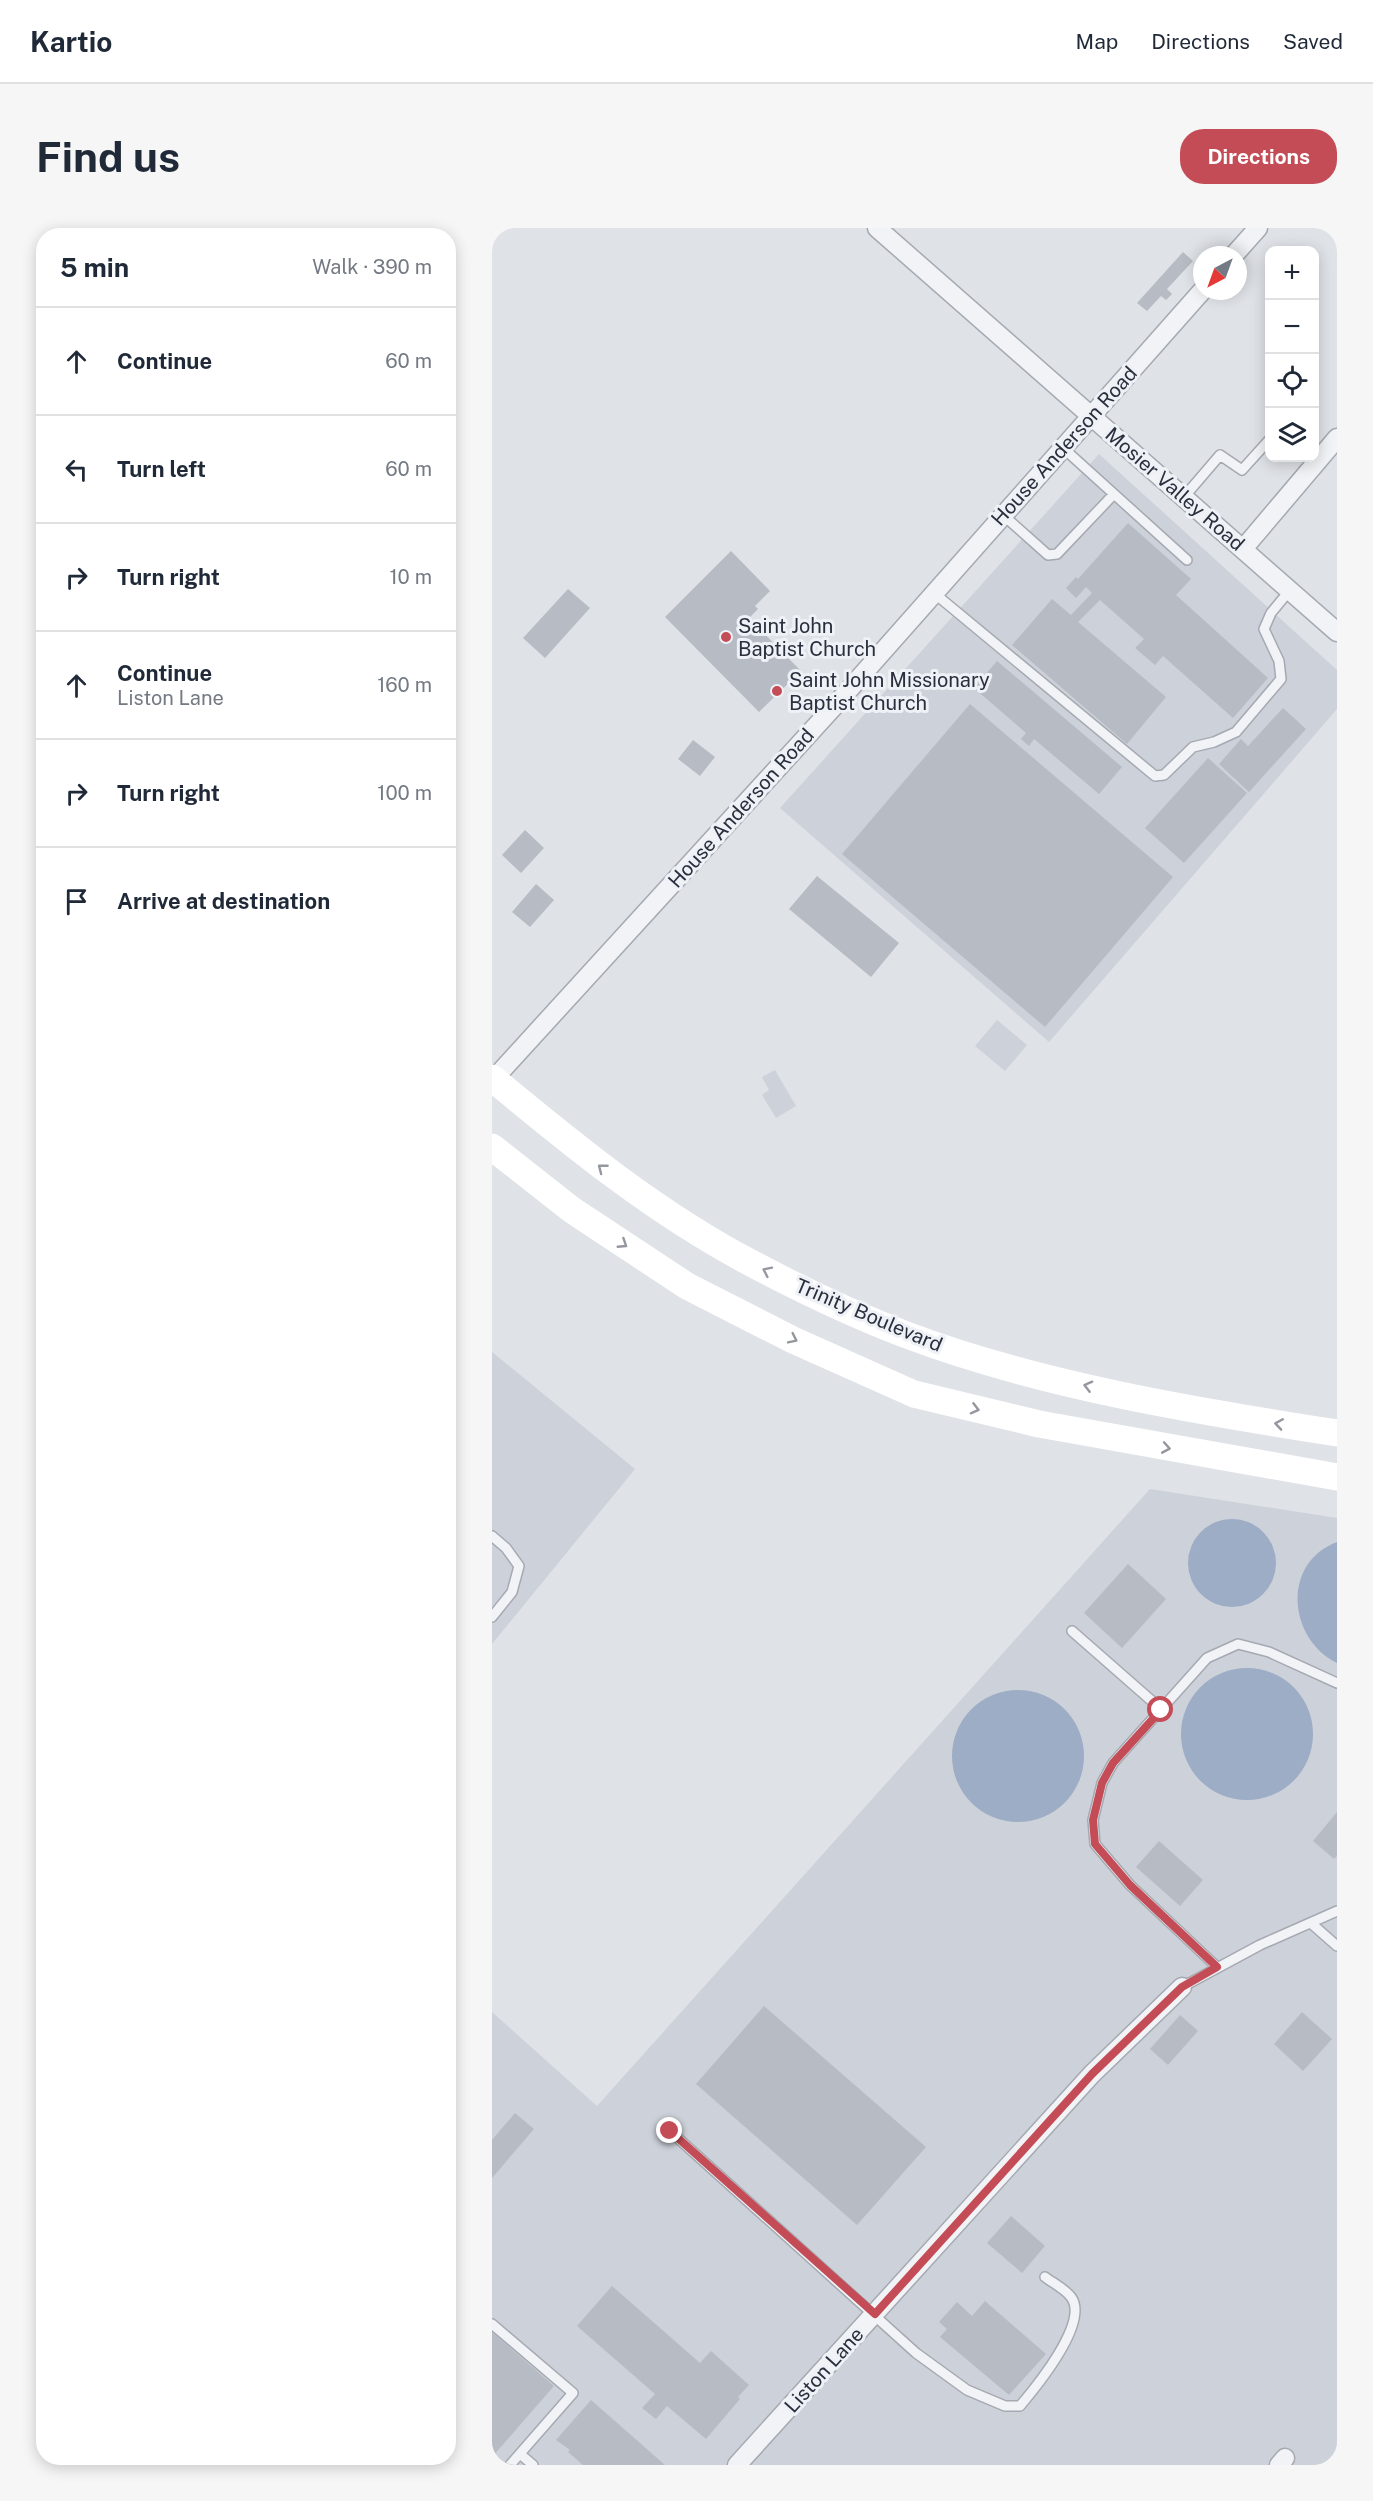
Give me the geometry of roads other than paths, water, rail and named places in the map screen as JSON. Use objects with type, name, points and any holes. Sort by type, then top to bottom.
[{"type":"main road","name":"Trinity Boulevard","points":[[493,1079],[608,1173],[665,1210],[749,1262],[821,1298],[904,1334],[997,1364],[1117,1393],[1337,1433]]},
{"type":"main road","points":[[492,1147],[572,1210],[687,1286],[793,1340],[914,1394],[1039,1424],[1337,1477]]},
{"type":"street","name":"Mosier Valley Road","points":[[877,228],[1337,632]]},
{"type":"street","points":[[1242,246],[1258,228]]},
{"type":"street","name":"House Anderson Road","points":[[493,1079],[830,710],[1194,300]]},
{"type":"street","points":[[1243,549],[1337,438]]},
{"type":"street","name":"Liston Lane","points":[[737,2465],[1092,2074],[1182,1987]]},
{"type":"lane","points":[[1184,497],[1220,455],[1242,470],[1265,444]]},
{"type":"lane","points":[[1062,447],[1187,560]]},
{"type":"lane","points":[[1003,515],[1048,555],[1057,554],[1114,494]]},
{"type":"lane","points":[[934,593],[1155,776],[1164,775],[1193,747],[1214,742],[1236,732],[1281,679],[1279,661],[1264,629],[1271,613],[1290,590]]},
{"type":"lane","points":[[492,1536],[506,1548],[519,1566],[512,1592],[492,1617]]},
{"type":"lane","points":[[1072,1631],[1161,1710]]},
{"type":"lane","points":[[1217,1967],[1130,1885],[1095,1844],[1093,1820],[1102,1783],[1113,1763],[1207,1658],[1238,1644],[1269,1652],[1337,1683]]},
{"type":"lane","points":[[1182,1987],[1260,1945],[1337,1911]]},
{"type":"lane","points":[[1312,1924],[1337,1946]]},
{"type":"lane","points":[[670,2131],[916,2353],[967,2390],[1005,2406],[1020,2406],[1040,2381],[1070,2335],[1076,2310],[1071,2297],[1045,2277]]},
{"type":"lane","points":[[492,2324],[573,2393],[510,2465]]},
{"type":"lane","points":[[520,2454],[533,2465]]},
{"type":"water","points":[[1232,1519],[1249,1523],[1263,1532],[1272,1546],[1276,1563],[1272,1580],[1263,1594],[1249,1603],[1232,1607],[1215,1603],[1201,1594],[1192,1580],[1188,1563],[1192,1546],[1201,1532],[1215,1523]]},
{"type":"water","points":[[1337,1542],[1337,1663],[1321,1652],[1308,1637],[1301,1620],[1298,1601],[1299,1583],[1306,1566],[1319,1552]]},
{"type":"water","points":[[1247,1668],[1272,1673],[1294,1687],[1308,1709],[1313,1734],[1308,1759],[1294,1781],[1272,1795],[1247,1800],[1222,1795],[1200,1781],[1186,1759],[1181,1734],[1186,1709],[1200,1687],[1222,1673]]},
{"type":"water","points":[[1018,1690],[1043,1695],[1065,1709],[1079,1731],[1084,1756],[1079,1781],[1065,1803],[1043,1817],[1018,1822],[993,1817],[971,1803],[957,1781],[952,1756],[957,1731],[971,1709],[993,1695]]},
{"type":"place","name":"Saint John Baptist Church","points":[[726,637]]},
{"type":"place","name":"Saint John Missionary Baptist Church","points":[[777,691]]}]
